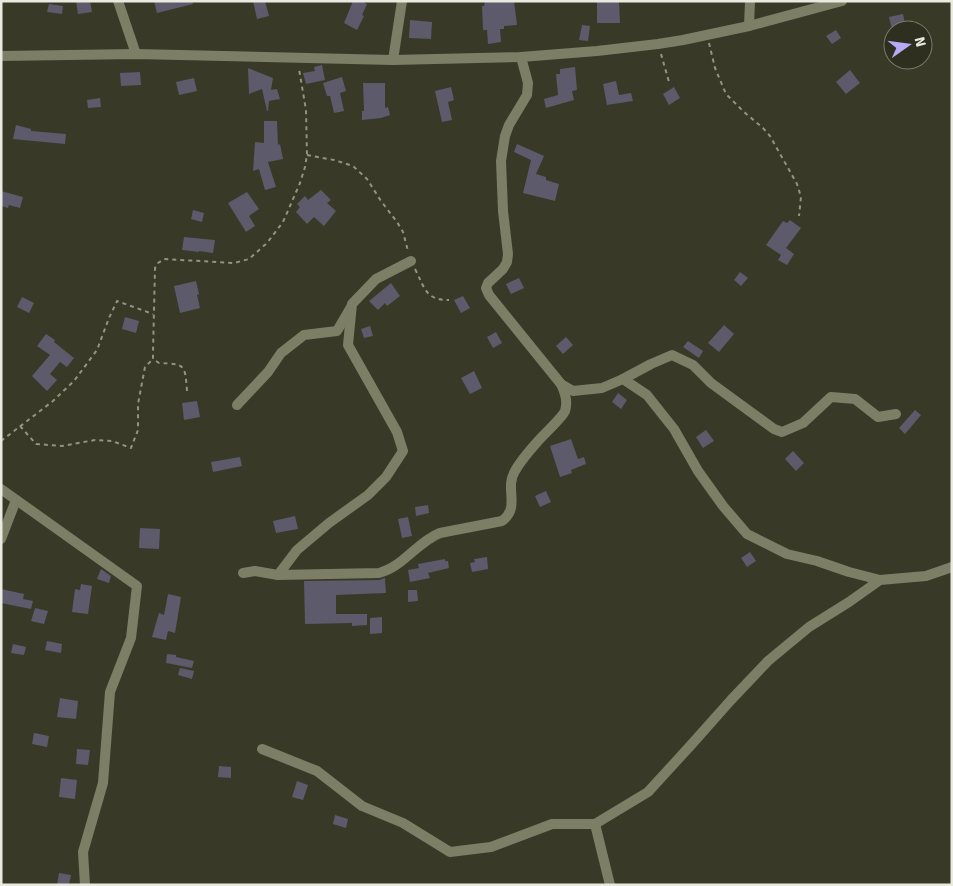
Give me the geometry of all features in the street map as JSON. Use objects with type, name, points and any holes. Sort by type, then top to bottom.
[{"type":"street","points":[[118,1],[136,54]]},
{"type":"street","points":[[392,60],[402,1]]},
{"type":"street","points":[[749,26],[750,1]]},
{"type":"street","points":[[1,56],[136,54],[392,60],[521,57],[658,44],[749,26],[842,1]]},
{"type":"street","points":[[243,573],[255,571],[278,575],[379,573],[388,571],[432,536],[502,521],[508,517],[512,510],[511,480],[515,471],[538,440],[564,413],[566,402],[561,384],[489,295],[486,288],[488,283],[503,269],[507,262],[501,161],[505,136],[509,125],[527,95],[528,83],[521,57]]},
{"type":"street","points":[[237,405],[268,372],[281,353],[304,335],[337,331],[352,304],[376,279],[411,261]]},
{"type":"street","points":[[278,575],[297,550],[329,523],[368,495],[386,477],[403,451],[397,432],[348,345],[352,304]]},
{"type":"street","points":[[561,384],[573,391],[602,388],[672,355],[693,365],[711,383],[774,429],[782,432],[802,424],[831,397],[855,399],[878,417],[896,414]]},
{"type":"street","points":[[623,379],[647,395],[674,429],[698,471],[723,506],[747,534],[787,554],[880,580],[926,576],[952,567]]},
{"type":"street","points":[[1,489],[137,586],[131,638],[110,692],[103,783],[83,852],[85,885]]},
{"type":"street","points":[[1,540],[16,500]]},
{"type":"street","points":[[262,750],[316,771],[362,806],[403,823],[450,852],[491,847],[552,824],[595,824],[648,792],[768,661],[810,627],[880,580]]},
{"type":"street","points":[[595,824],[610,885]]},
{"type":"path","points":[[707,35],[716,68],[726,94],[770,136],[797,184],[801,196],[799,216]]},
{"type":"path","points":[[658,44],[669,82]]},
{"type":"path","points":[[188,391],[186,372],[182,367],[178,364],[159,363],[154,359],[152,352],[155,268],[158,262],[164,259],[234,263],[249,259],[267,243],[283,222],[300,183],[307,155],[306,110],[297,57]]},
{"type":"path","points":[[307,155],[353,166],[367,179],[403,232],[411,261],[427,292],[431,297],[438,300],[449,300]]},
{"type":"path","points":[[1,441],[53,401],[74,381],[97,350],[109,318],[118,301],[153,314]]},
{"type":"path","points":[[20,426],[36,444],[62,446],[95,440],[112,441],[132,448],[138,430],[138,404],[145,367],[154,359]]},
{"type":"building","points":[[76,1],[90,1],[92,12],[78,14]]},
{"type":"building","points":[[154,1],[192,1],[193,4],[157,13]]},
{"type":"building","points":[[253,1],[265,1],[269,16],[257,19]]},
{"type":"building","points":[[353,1],[362,1],[367,4],[362,15],[364,16],[357,30],[344,23]]},
{"type":"building","points":[[485,1],[514,1],[517,25],[504,26],[504,29],[500,29],[501,42],[488,44],[487,30],[483,30],[482,6],[484,6]]},
{"type":"building","points":[[597,1],[619,1],[620,23],[597,23]]},
{"type":"building","points":[[49,4],[63,6],[62,14],[47,12]]},
{"type":"building","points":[[903,14],[904,20],[890,20],[889,17]]},
{"type":"building","points":[[410,20],[432,22],[431,39],[409,38]]},
{"type":"building","points":[[582,25],[590,26],[588,41],[579,40]]},
{"type":"building","points":[[836,30],[841,38],[832,44],[826,36]]},
{"type":"building","points":[[322,65],[325,80],[306,84],[303,73],[315,71],[314,67]]},
{"type":"building","points":[[575,67],[577,90],[572,91],[574,100],[546,108],[544,99],[558,95],[556,74],[560,74],[560,69]]},
{"type":"building","points":[[248,68],[273,78],[271,90],[277,89],[280,99],[269,101],[268,111],[262,89],[249,94]]},
{"type":"building","points":[[850,70],[860,83],[846,94],[836,82]]},
{"type":"building","points":[[140,72],[141,85],[121,86],[120,73]]},
{"type":"building","points":[[342,77],[346,91],[340,93],[344,111],[334,113],[330,96],[327,96],[323,83]]},
{"type":"building","points":[[194,78],[197,91],[179,95],[176,82]]},
{"type":"building","points":[[616,81],[619,95],[631,93],[633,101],[607,105],[603,84]]},
{"type":"building","points":[[363,83],[385,83],[385,108],[388,107],[390,115],[362,120],[362,111],[364,111]]},
{"type":"building","points":[[451,87],[454,100],[448,102],[452,120],[442,122],[435,91]]},
{"type":"building","points":[[674,87],[680,98],[669,105],[663,94]]},
{"type":"building","points":[[100,98],[101,107],[88,108],[87,100]]},
{"type":"building","points":[[264,121],[277,121],[278,145],[280,144],[283,159],[268,162],[276,187],[265,190],[259,169],[253,171],[255,142],[264,143]]},
{"type":"building","points":[[16,125],[31,129],[31,131],[66,134],[65,144],[13,139]]},
{"type":"building","points":[[517,144],[544,156],[536,174],[546,177],[546,180],[559,184],[555,201],[523,193],[531,160],[514,152]]},
{"type":"building","points":[[321,190],[331,200],[327,203],[336,211],[324,226],[314,217],[307,224],[296,212],[300,207],[297,204],[305,196],[308,200]]},
{"type":"building","points":[[1,191],[23,197],[20,208],[9,205],[8,208],[1,206]]},
{"type":"building","points":[[247,192],[259,209],[249,216],[255,226],[246,232],[228,203]]},
{"type":"building","points":[[193,210],[204,213],[202,222],[191,219]]},
{"type":"building","points":[[790,220],[801,228],[786,248],[794,254],[787,265],[778,260],[781,255],[766,245],[783,221],[787,223]]},
{"type":"building","points":[[184,237],[215,240],[213,253],[182,250]]},
{"type":"building","points":[[740,272],[748,278],[741,286],[734,280]]},
{"type":"building","points":[[519,278],[524,288],[511,294],[506,284]]},
{"type":"building","points":[[196,281],[200,308],[180,313],[174,286]]},
{"type":"building","points":[[391,283],[400,296],[387,306],[385,303],[378,310],[369,301]]},
{"type":"building","points":[[463,296],[470,308],[461,313],[454,300]]},
{"type":"building","points":[[22,297],[34,303],[29,313],[17,307]]},
{"type":"building","points":[[125,317],[139,321],[136,333],[122,329]]},
{"type":"building","points":[[724,325],[734,334],[719,352],[708,343]]},
{"type":"building","points":[[370,326],[373,336],[364,338],[361,329]]},
{"type":"building","points":[[496,332],[502,343],[493,348],[487,337]]},
{"type":"building","points":[[46,334],[74,358],[67,367],[60,362],[50,374],[57,380],[47,391],[32,376],[50,355],[37,346]]},
{"type":"building","points":[[566,337],[573,345],[563,354],[556,346]]},
{"type":"building","points":[[688,341],[703,351],[699,358],[683,347]]},
{"type":"building","points":[[474,371],[482,388],[470,394],[461,378]]},
{"type":"building","points":[[618,393],[627,400],[621,409],[612,402]]},
{"type":"building","points":[[197,401],[200,417],[184,420],[182,403]]},
{"type":"building","points":[[915,410],[921,415],[905,434],[899,428]]},
{"type":"building","points":[[706,430],[714,441],[703,448],[696,437]]},
{"type":"building","points":[[571,439],[578,459],[584,457],[586,464],[571,470],[572,473],[560,477],[550,446]]},
{"type":"building","points":[[793,451],[804,463],[796,471],[785,459]]},
{"type":"building","points":[[240,457],[242,466],[213,472],[211,462]]},
{"type":"building","points":[[546,491],[551,502],[540,507],[535,496]]},
{"type":"building","points":[[428,505],[429,513],[416,516],[415,507]]},
{"type":"building","points":[[295,516],[298,529],[276,533],[273,521]]},
{"type":"building","points":[[408,517],[412,536],[402,538],[398,519]]},
{"type":"building","points":[[140,528],[160,529],[159,549],[139,548]]},
{"type":"building","points":[[750,552],[756,561],[747,567],[741,558]]},
{"type":"building","points":[[487,557],[488,569],[472,572],[470,563],[475,562],[474,559]]},
{"type":"building","points":[[445,559],[445,561],[448,561],[449,568],[428,573],[430,578],[410,582],[408,570],[419,568],[418,564]]},
{"type":"building","points":[[101,569],[111,576],[109,583],[97,579]]},
{"type":"building","points":[[385,578],[386,593],[336,595],[336,614],[367,614],[367,625],[352,626],[352,623],[305,624],[304,581],[379,580]]},
{"type":"building","points":[[81,584],[92,586],[88,614],[72,612],[75,589],[80,590]]},
{"type":"building","points":[[1,589],[24,594],[23,599],[33,601],[31,609],[1,603]]},
{"type":"building","points":[[408,590],[417,590],[418,601],[408,602]]},
{"type":"building","points":[[168,594],[181,597],[175,633],[168,631],[166,640],[152,637],[159,613],[164,615]]},
{"type":"building","points":[[35,608],[48,611],[44,624],[31,621]]},
{"type":"building","points":[[382,617],[382,633],[370,634],[370,618]]},
{"type":"building","points":[[47,641],[62,644],[61,653],[45,650]]},
{"type":"building","points":[[13,644],[26,647],[24,655],[11,653]]},
{"type":"building","points":[[167,654],[194,661],[192,668],[166,663]]},
{"type":"building","points":[[180,668],[194,671],[192,679],[178,675]]},
{"type":"building","points":[[60,698],[78,701],[76,719],[57,717]]},
{"type":"building","points":[[34,733],[49,736],[47,747],[32,744]]},
{"type":"building","points":[[77,749],[90,750],[88,765],[76,764]]},
{"type":"building","points":[[219,766],[231,767],[231,778],[218,777]]},
{"type":"building","points":[[61,778],[77,780],[75,799],[59,797]]},
{"type":"building","points":[[297,781],[308,785],[303,800],[292,797]]},
{"type":"building","points":[[335,815],[348,819],[346,828],[333,824]]},
{"type":"building","points":[[59,873],[71,875],[69,885],[57,885]]}]
